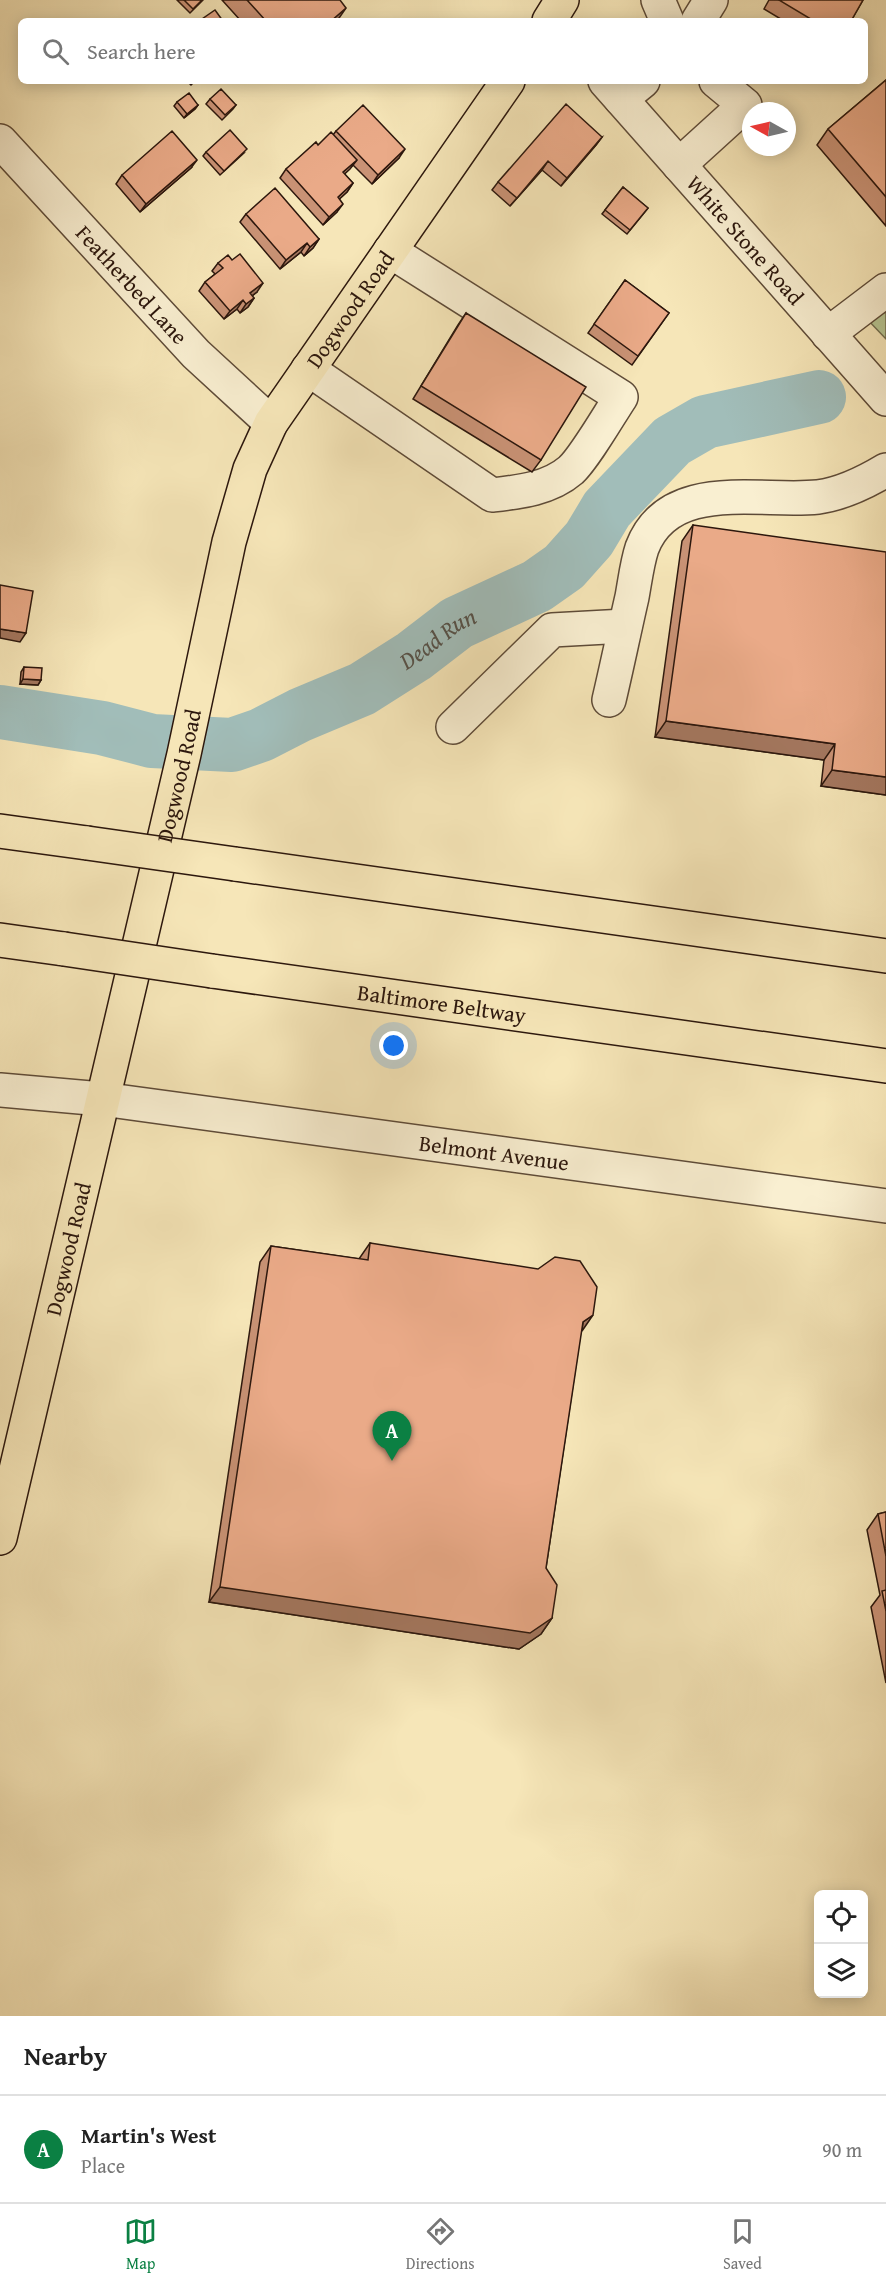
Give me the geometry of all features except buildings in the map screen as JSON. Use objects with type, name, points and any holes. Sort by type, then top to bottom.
[{"type":"main road","name":"Dogwood Road","points":[[0,1538],[186,744],[241,496],[271,423],[506,84]]},
{"type":"main road","points":[[0,831],[886,956]]},
{"type":"main road","name":"Baltimore Beltway","points":[[0,940],[886,1066]]},
{"type":"street","points":[[658,0],[666,18]]},
{"type":"street","points":[[700,18],[711,0]]},
{"type":"street","points":[[679,165],[745,105],[720,84]]},
{"type":"street","name":"White Stone Road","points":[[623,87],[679,165],[886,399]]},
{"type":"street","name":"Featherbed Lane","points":[[0,141],[196,354],[271,423]]},
{"type":"street","points":[[308,369],[492,495],[525,491],[553,482],[572,469],[621,397],[390,251]]},
{"type":"street","points":[[828,334],[886,290]]},
{"type":"street","points":[[609,700],[643,548],[662,518],[686,503],[714,498],[781,499],[821,496],[850,489],[886,470]]},
{"type":"street","points":[[453,727],[552,630],[625,626]]},
{"type":"street","name":"Belmont Avenue","points":[[0,1090],[102,1099],[886,1206]]},
{"type":"green space","points":[[886,312],[886,339],[867,319]]},
{"type":"waterway","name":"Dead Run","points":[[0,712],[102,728],[152,741],[232,745],[261,735],[300,715],[362,689],[414,656],[457,623],[537,586],[564,567],[589,539],[607,509],[672,441],[705,422],[819,397]]},
{"type":"place","name":"Martin's West","points":[[392,1461]]}]
